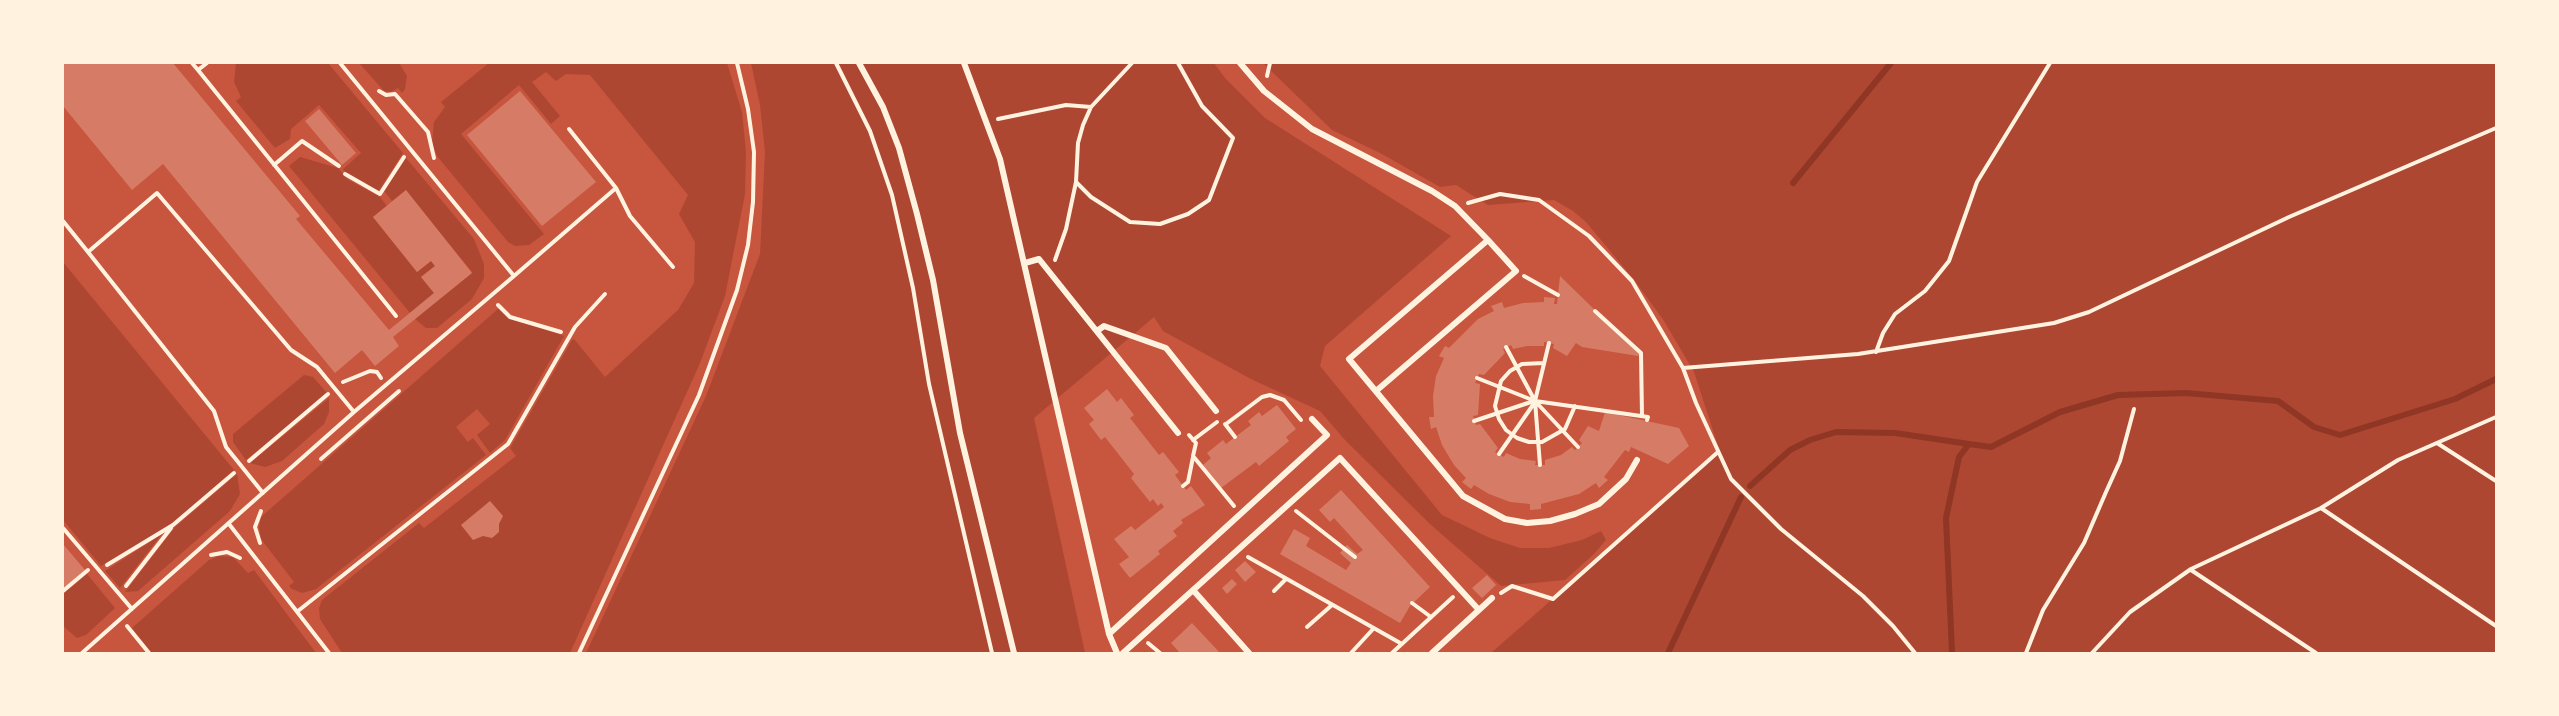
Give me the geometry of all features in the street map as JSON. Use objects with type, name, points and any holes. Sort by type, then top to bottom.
[{"type":"street","points":[[860,63],[883,107],[899,148],[917,214],[933,280],[960,433],[1014,653]]},
{"type":"street","points":[[964,63],[1000,159],[1109,634],[1117,653]]},
{"type":"street","points":[[1240,63],[1264,91],[1312,129],[1432,191],[1455,206],[1471,220],[1516,271],[1376,391]]},
{"type":"street","points":[[1488,240],[1349,359],[1463,496],[1505,519],[1527,523],[1550,521],[1599,504],[1626,479],[1637,460]]},
{"type":"street","points":[[1025,263],[1039,260],[1050,272],[1178,433]]},
{"type":"street","points":[[1097,332],[1104,326],[1166,348],[1216,411]]},
{"type":"street","points":[[1109,634],[1327,435],[1312,418]]},
{"type":"street","points":[[1123,653],[1340,458],[1479,610]]},
{"type":"street","points":[[1193,590],[1250,653]]},
{"type":"street","points":[[1432,653],[1492,598]]},
{"type":"lane","points":[[192,63],[396,316]]},
{"type":"lane","points":[[198,70],[207,63]]},
{"type":"lane","points":[[340,63],[514,276]]},
{"type":"lane","points":[[579,653],[699,395],[737,290],[748,245],[753,202],[754,152],[748,109],[737,63]]},
{"type":"lane","points":[[569,129],[616,188],[630,216],[673,267]]},
{"type":"lane","points":[[274,165],[302,141],[339,166]]},
{"type":"lane","points":[[82,653],[354,412],[616,188]]},
{"type":"lane","points":[[88,252],[158,193],[291,350],[317,368],[354,412]]},
{"type":"lane","points":[[63,221],[214,411],[226,447],[263,493]]},
{"type":"lane","points":[[298,611],[508,444],[570,336],[605,294]]},
{"type":"lane","points":[[229,524],[329,653]]},
{"type":"lane","points":[[63,528],[132,609]]},
{"type":"path","points":[[836,63],[870,131],[892,195],[913,288],[928,384],[992,653]]},
{"type":"path","points":[[1050,272],[1066,229],[1076,182],[1078,143],[1091,107],[1132,63]]},
{"type":"path","points":[[1076,182],[1091,197],[1130,222],[1160,224],[1188,214],[1209,200],[1233,138],[1202,106],[1178,63]]},
{"type":"path","points":[[1876,352],[1883,333],[1895,314],[1925,291],[1949,261],[1977,182],[2050,63]]},
{"type":"path","points":[[376,88],[386,95],[395,94],[428,132],[435,159]]},
{"type":"path","points":[[987,120],[1024,116],[1066,105],[1091,107]]},
{"type":"path","points":[[1683,368],[1876,352],[2021,330],[2089,312],[2289,217],[2496,128]]},
{"type":"path","points":[[339,166],[348,178],[380,194],[405,156],[428,137]]},
{"type":"path","points":[[1455,206],[1500,194],[1539,200],[1589,236],[1632,281],[1683,368],[1731,479],[1781,529],[1869,601],[1915,653]]},
{"type":"path","points":[[1516,271],[1558,295]]},
{"type":"path","points":[[489,312],[506,298]]},
{"type":"path","points":[[498,305],[515,320],[570,336]]},
{"type":"path","points":[[1595,311],[1641,353],[1642,416]]},
{"type":"path","points":[[1540,465],[1535,401],[1549,343]]},
{"type":"path","points":[[1506,347],[1535,401],[1578,447]]},
{"type":"path","points":[[1544,363],[1535,362],[1517,367],[1510,371],[1499,386],[1495,406],[1506,429],[1529,442],[1555,437],[1572,418],[1575,406]]},
{"type":"path","points":[[1477,378],[1535,401],[1648,417],[1647,420]]},
{"type":"path","points":[[315,465],[404,387]]},
{"type":"path","points":[[1226,424],[1262,397],[1270,395],[1284,400],[1305,425],[1312,418]]},
{"type":"path","points":[[1474,421],[1535,401]]},
{"type":"path","points":[[1499,454],[1535,401]]},
{"type":"path","points":[[2026,653],[2043,610],[2084,543],[2120,461],[2134,410]]},
{"type":"path","points":[[2092,653],[2130,612],[2191,569],[2321,508],[2390,465],[2496,417]]},
{"type":"path","points":[[1193,440],[1221,419],[1235,437]]},
{"type":"path","points":[[1178,433],[1188,433],[1196,443],[1188,482],[1184,486]]},
{"type":"path","points":[[2437,443],[2496,481]]},
{"type":"path","points":[[1492,598],[1512,586],[1553,598],[1718,452]]},
{"type":"path","points":[[1193,456],[1240,514]]},
{"type":"path","points":[[209,557],[221,552],[232,553],[248,568],[268,553],[257,537],[256,521],[270,504]]},
{"type":"path","points":[[1288,505],[1355,558]]},
{"type":"path","points":[[2321,508],[2496,626]]},
{"type":"path","points":[[119,594],[173,525]]},
{"type":"path","points":[[1258,563],[1402,644]]},
{"type":"path","points":[[2191,569],[2316,653]]},
{"type":"path","points":[[63,591],[88,570]]},
{"type":"path","points":[[1274,591],[1286,579]]},
{"type":"path","points":[[1392,653],[1461,591]]},
{"type":"path","points":[[1412,603],[1432,617]]},
{"type":"path","points":[[1307,627],[1332,605]]},
{"type":"path","points":[[121,634],[137,620]]},
{"type":"path","points":[[1351,653],[1374,628]]},
{"type":"shaded area","points":[[236,63],[328,63],[403,153],[378,192],[349,176],[343,169],[361,153],[319,105],[291,129],[290,139],[275,148],[236,101],[241,97],[234,82]]},
{"type":"shaded area","points":[[359,63],[399,63],[407,76],[405,89],[402,93],[398,88],[391,92],[384,91]]},
{"type":"shaded area","points":[[489,63],[727,63],[742,112],[746,152],[745,194],[725,296],[700,363],[570,653],[342,653],[320,619],[319,608],[322,600],[419,523],[424,528],[516,456],[510,448],[572,340],[574,339],[605,377],[678,310],[694,283],[695,242],[679,214],[688,195],[590,75],[566,74],[556,81],[546,72],[532,82],[560,116],[551,124],[519,85],[461,134],[544,234],[529,245],[515,246],[508,242],[437,156],[432,143],[434,122],[445,107],[441,102]]},
{"type":"shaded area","points":[[751,63],[1214,63],[1225,78],[1265,118],[1451,236],[1325,346],[1320,366],[1442,515],[1490,538],[1520,548],[1549,548],[1582,540],[1601,531],[1606,540],[1565,580],[1501,586],[1430,524],[1345,440],[1320,411],[1251,379],[1163,331],[1154,317],[1034,418],[1085,653],[586,653],[706,396],[760,254],[765,152],[760,105]]},
{"type":"shaded area","points":[[1263,63],[2496,63],[2496,653],[1491,653],[1720,452],[1694,372],[1664,321],[1635,281],[1586,222],[1573,211],[1554,200],[1488,205],[1456,185],[1440,187],[1382,154],[1332,130]]},
{"type":"shaded area","points":[[300,157],[338,168],[347,179],[380,197],[387,206],[373,217],[417,272],[431,261],[435,266],[421,277],[434,293],[410,313],[289,166]]},
{"type":"shaded area","points":[[406,158],[474,239],[484,264],[484,278],[472,299],[437,328],[426,328],[415,319],[472,272],[406,191],[392,201],[384,191]]},
{"type":"shaded area","points":[[63,262],[234,470],[172,523],[101,566],[63,520]]},
{"type":"shaded area","points":[[499,308],[509,318],[564,336],[505,440],[490,453],[477,435],[490,424],[477,409],[456,427],[468,442],[473,438],[486,455],[316,589],[302,593],[292,589],[289,586],[294,582],[261,539],[259,527],[261,517]]},
{"type":"shaded area","points":[[304,375],[313,377],[327,393],[246,460],[233,442],[233,434]]},
{"type":"shaded area","points":[[329,398],[329,412],[324,424],[282,461],[265,467],[250,463]]},
{"type":"shaded area","points":[[237,474],[240,494],[230,511],[138,591],[125,592],[175,527]]},
{"type":"shaded area","points":[[162,534],[120,588],[105,571]]},
{"type":"shaded area","points":[[219,556],[233,557],[248,573],[254,570],[316,653],[152,653],[132,628],[209,560]]},
{"type":"shaded area","points":[[87,574],[115,608],[86,635],[77,638],[63,626],[63,594]]},
{"type":"building","points":[[63,63],[173,63],[300,216],[296,219],[389,330],[434,293],[421,277],[435,266],[431,261],[417,272],[373,217],[406,190],[472,273],[393,337],[399,346],[375,366],[362,350],[335,373],[163,164],[132,190],[63,106]]},
{"type":"building","points":[[520,91],[596,182],[542,226],[467,135]]},
{"type":"building","points":[[319,109],[356,153],[342,165],[305,121]]},
{"type":"building","points":[[1560,276],[1640,354],[1638,356],[1582,347],[1576,343],[1567,356],[1553,348],[1554,344],[1544,342],[1544,346],[1513,349],[1511,345],[1503,349],[1505,353],[1484,375],[1479,374],[1475,383],[1480,384],[1478,415],[1473,416],[1476,425],[1480,424],[1498,448],[1495,452],[1504,457],[1506,453],[1520,459],[1536,461],[1535,465],[1545,465],[1545,460],[1561,455],[1572,447],[1575,450],[1582,443],[1579,440],[1588,426],[1599,431],[1605,412],[1679,428],[1689,446],[1668,464],[1631,447],[1629,452],[1625,450],[1604,477],[1608,480],[1599,488],[1596,483],[1579,494],[1541,504],[1541,509],[1530,510],[1530,504],[1510,502],[1474,485],[1471,489],[1462,482],[1466,478],[1454,465],[1442,445],[1436,427],[1431,429],[1429,417],[1434,417],[1433,396],[1436,376],[1444,358],[1439,356],[1445,346],[1449,348],[1478,319],[1494,311],[1491,306],[1502,302],[1504,308],[1523,303],[1544,302],[1544,297],[1555,298],[1554,304],[1557,304]]},
{"type":"building","points":[[1107,389],[1117,402],[1121,398],[1134,415],[1130,418],[1159,455],[1163,452],[1179,472],[1175,475],[1186,490],[1191,486],[1205,505],[1181,520],[1183,523],[1173,531],[1177,536],[1158,551],[1160,554],[1130,578],[1119,564],[1129,557],[1114,539],[1131,526],[1135,530],[1164,507],[1161,503],[1158,506],[1153,499],[1150,502],[1131,478],[1134,474],[1105,437],[1101,440],[1089,424],[1094,420],[1084,408]]},
{"type":"building","points":[[1277,405],[1296,429],[1286,437],[1289,441],[1259,466],[1256,462],[1221,488],[1203,465],[1211,458],[1207,453],[1223,440],[1226,444],[1251,425],[1248,421],[1259,412],[1262,416]]},
{"type":"building","points":[[1341,490],[1430,587],[1410,606],[1400,623],[1280,554],[1294,529],[1310,538],[1306,546],[1346,570],[1351,563],[1340,553],[1344,548],[1347,545],[1357,554],[1363,550],[1334,518],[1330,522],[1319,510]]},
{"type":"building","points":[[490,501],[503,516],[499,524],[499,532],[492,538],[483,536],[473,540],[461,525]]},
{"type":"building","points":[[63,544],[85,570],[63,589]]},
{"type":"building","points":[[1245,561],[1256,572],[1245,582],[1235,570]]},
{"type":"building","points":[[1487,575],[1496,585],[1482,598],[1472,588]]},
{"type":"building","points":[[1232,579],[1237,584],[1227,594],[1222,588]]},
{"type":"building","points":[[1192,623],[1220,653],[1180,653],[1171,643]]},
{"type":"waterway","points":[[1793,183],[1891,63]]},
{"type":"waterway","points":[[1952,653],[1946,518],[1959,457],[1969,444],[1991,447],[2060,412],[2118,395],[2186,393],[2278,401],[2314,427],[2340,435],[2455,399],[2496,379]]},
{"type":"waterway","points":[[1750,486],[1790,450],[1810,440],[1836,432],[1895,433],[1969,444]]},
{"type":"waterway","points":[[1668,653],[1741,497]]}]
